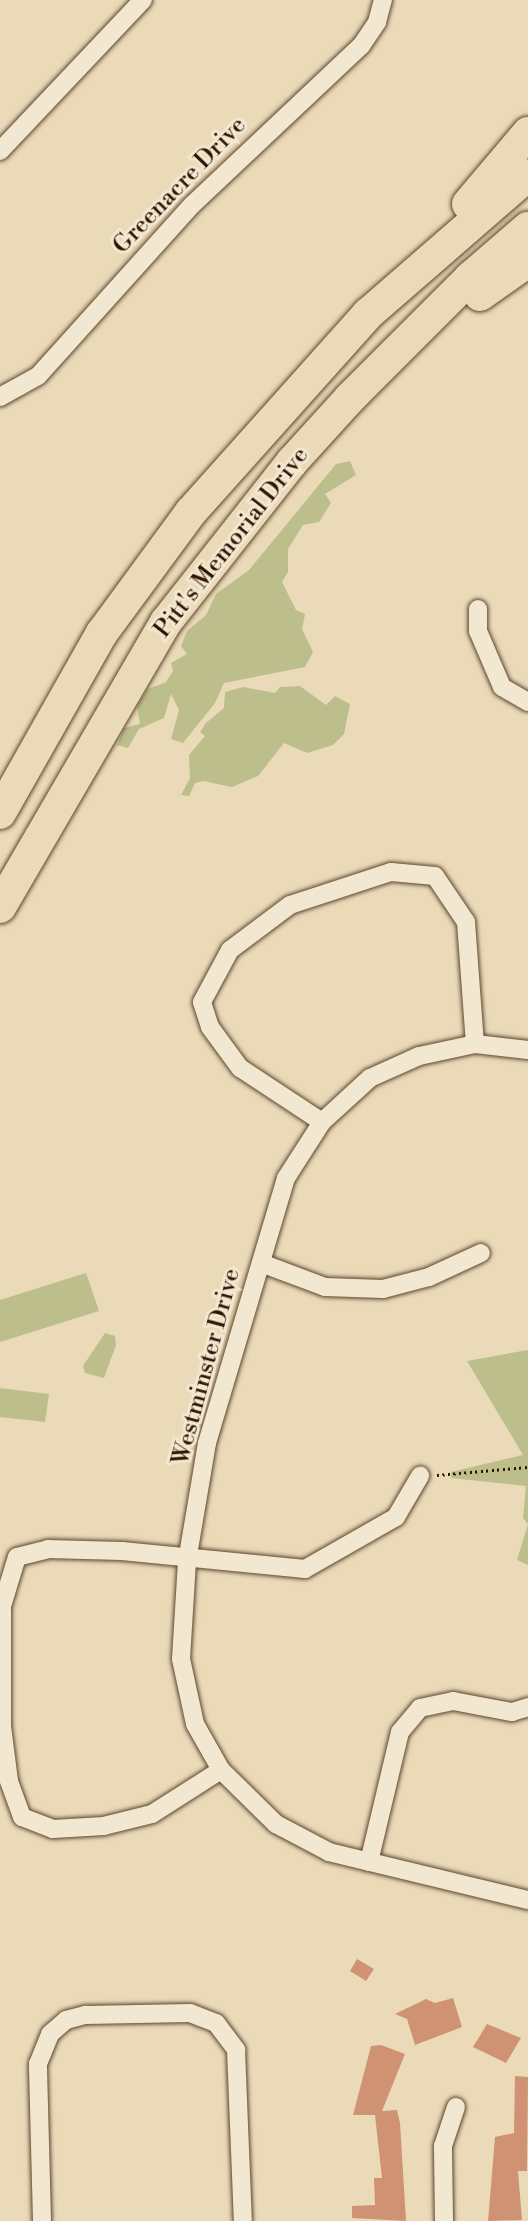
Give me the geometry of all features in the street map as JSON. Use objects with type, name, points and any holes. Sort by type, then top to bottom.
[{"type":"highway","points":[[368,314],[528,133]]},
{"type":"highway","name":"Pitt's Memorial Drive","points":[[0,813],[64,694],[145,572],[242,452],[368,314],[528,175]]},
{"type":"highway","name":"Pitt's Memorial Drive","points":[[0,907],[166,622],[350,398],[470,278],[528,228]]},
{"type":"highway","points":[[239,530],[450,320],[528,261]]},
{"type":"street","points":[[0,151],[143,0]]},
{"type":"street","name":"Greenacre Drive","points":[[0,397],[38,376],[192,205],[361,46],[377,22],[383,0]]},
{"type":"street","points":[[478,609],[478,631],[502,687],[528,702]]},
{"type":"street","points":[[322,1122],[240,1068],[210,1027],[202,1002],[230,950],[290,905],[391,872],[435,876],[466,922],[475,1044]]},
{"type":"street","name":"Westminster Drive","points":[[528,1050],[475,1044],[419,1056],[370,1079],[322,1122],[286,1178],[207,1443],[187,1561],[181,1659],[195,1724],[221,1770],[276,1824],[329,1852],[528,1900]]},
{"type":"street","points":[[261,1262],[325,1287],[383,1289],[429,1277],[481,1253]]},
{"type":"street","points":[[221,1770],[152,1814],[104,1826],[53,1829],[22,1816],[9,1781],[2,1726],[2,1606],[17,1557],[48,1549],[305,1569],[396,1517],[420,1476]]},
{"type":"street","points":[[369,1862],[400,1732],[420,1708],[453,1701],[512,1712],[528,1707]]},
{"type":"street","points":[[42,2221],[38,2064],[50,2034],[66,2020],[85,2015],[190,2013],[216,2023],[236,2050],[243,2221]]},
{"type":"street","points":[[444,2221],[443,2146],[456,2107]]},
{"type":"path","points":[[420,1476],[528,1467]]},
{"type":"green space","points":[[350,461],[356,475],[325,494],[331,503],[319,522],[303,525],[288,549],[288,572],[282,582],[296,610],[305,614],[302,629],[313,652],[305,667],[224,683],[215,703],[183,743],[171,739],[179,710],[171,694],[164,718],[139,729],[128,748],[117,745],[124,728],[140,724],[137,706],[148,689],[166,682],[173,671],[171,663],[187,654],[181,646],[187,631],[206,615],[216,594],[249,570],[336,464]]},
{"type":"green space","points":[[300,686],[326,705],[335,696],[350,704],[344,734],[333,745],[307,753],[284,743],[258,776],[232,787],[203,781],[195,783],[189,796],[181,795],[190,778],[189,755],[205,736],[200,732],[206,723],[224,708],[225,692],[243,687],[275,693],[280,687]]},
{"type":"green space","points":[[86,1273],[99,1311],[0,1342],[0,1300]]},
{"type":"green space","points":[[105,1333],[115,1336],[116,1345],[104,1378],[85,1373],[83,1366]]},
{"type":"green space","points":[[528,1350],[528,1524],[523,1518],[526,1486],[451,1478],[451,1472],[523,1455],[467,1361]]},
{"type":"green space","points":[[0,1388],[49,1394],[45,1422],[0,1417]]},
{"type":"green space","points":[[528,1524],[528,1565],[517,1560]]},
{"type":"building","points":[[357,1959],[374,1969],[366,1981],[350,1971]]},
{"type":"building","points":[[453,1998],[462,2027],[415,2045],[407,2019],[395,2014],[426,1999],[435,2003]]},
{"type":"building","points":[[487,2024],[521,2038],[506,2063],[473,2047]]},
{"type":"building","points":[[381,2045],[405,2054],[382,2111],[397,2110],[400,2123],[406,2221],[352,2218],[352,2206],[375,2205],[374,2178],[382,2178],[375,2115],[353,2115],[371,2046]]},
{"type":"building","points":[[515,2076],[528,2077],[527,2171],[518,2171],[522,2220],[488,2221],[495,2137],[514,2133]]}]
